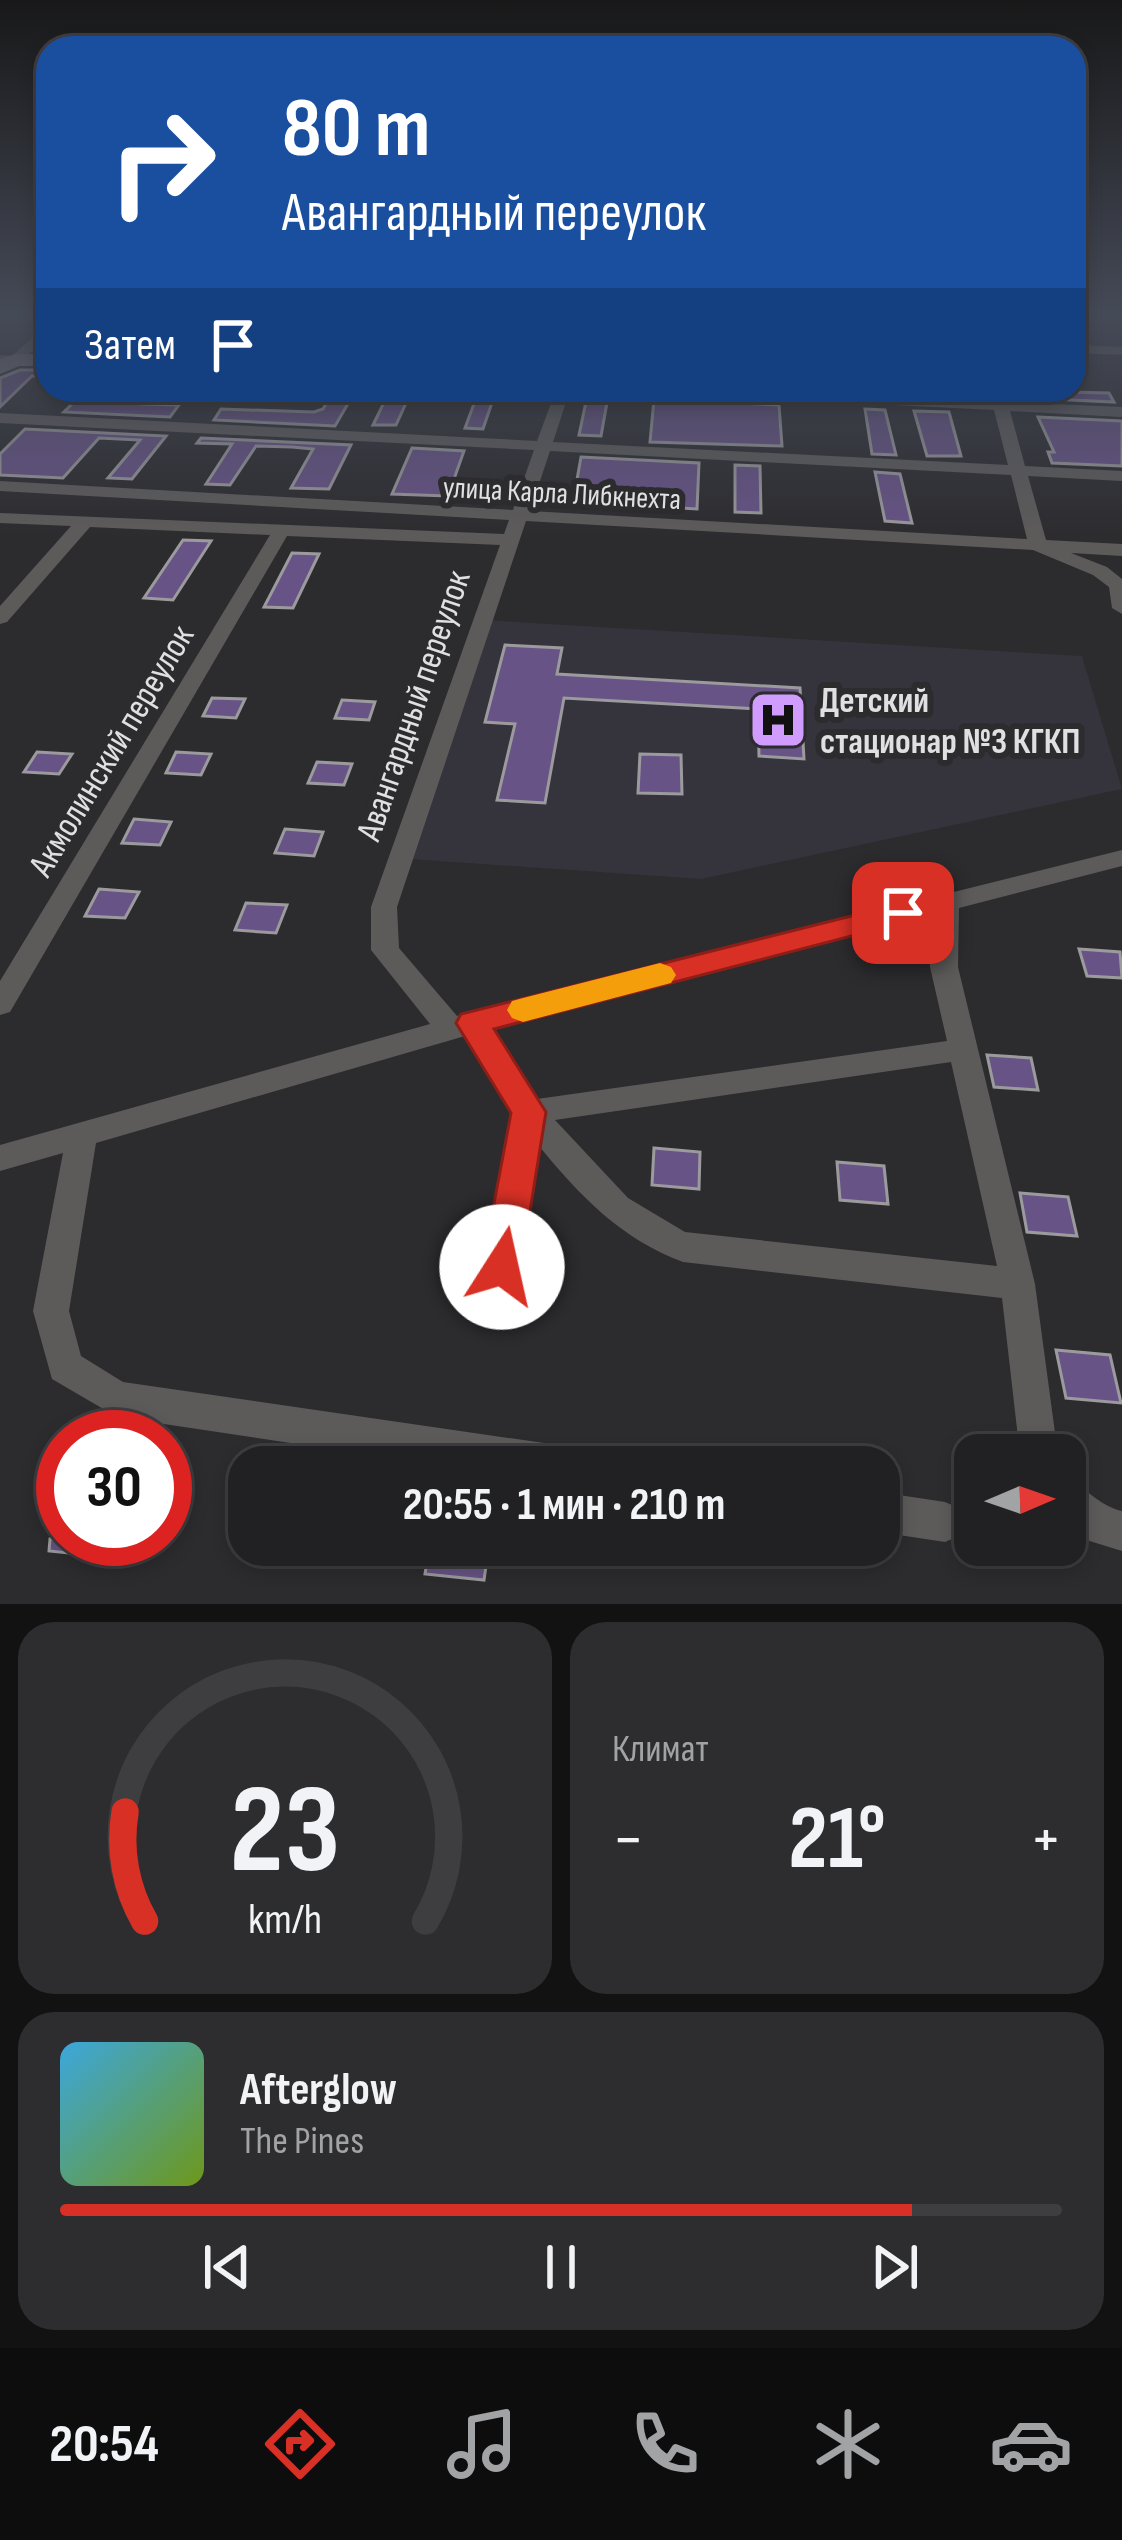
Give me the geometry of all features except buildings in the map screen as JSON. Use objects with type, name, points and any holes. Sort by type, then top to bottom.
[{"type":"street","name":"Авангардный переулок","points":[[559,402],[384,907],[385,950],[462,1026],[529,1112],[615,1208],[651,1237],[683,1247],[1018,1284]]},
{"type":"street","points":[[1000,402],[1038,546],[1100,571],[1118,585],[1122,608]]},
{"type":"street","points":[[1034,402],[1122,412]]},
{"type":"street","points":[[0,418],[1122,476]]},
{"type":"street","name":"улица Карла Либкнехта","points":[[0,486],[514,529],[1122,550]]},
{"type":"street","points":[[0,518],[281,531],[514,529]]},
{"type":"street","points":[[0,618],[85,522]]},
{"type":"street","name":"Акмолинский переулок","points":[[0,1005],[281,531]]},
{"type":"street","points":[[0,1158],[462,1026],[1122,858]]},
{"type":"street","points":[[946,902],[944,967],[1018,1284],[1036,1434]]},
{"type":"street","points":[[502,1267],[529,1112],[960,1050]]},
{"type":"street","points":[[82,1135],[51,1311],[65,1367],[117,1399],[436,1446]]},
{"type":"street","points":[[900,1515],[945,1522]]},
{"type":"street","points":[[1086,1516],[1097,1525],[1122,1531]]},
{"type":"shaded area","name":"Детский стационар №3 КГКП","points":[[485,620],[1082,656],[1122,789],[701,879],[408,859]]},
{"type":"slow traffic","points":[[523,1010],[660,975]]},
{"type":"place","name":"Детский стационар №3 КГКП","points":[[778,720]]},
{"type":"route","points":[[502,1267],[529,1112],[472,1023],[903,913]]}]
